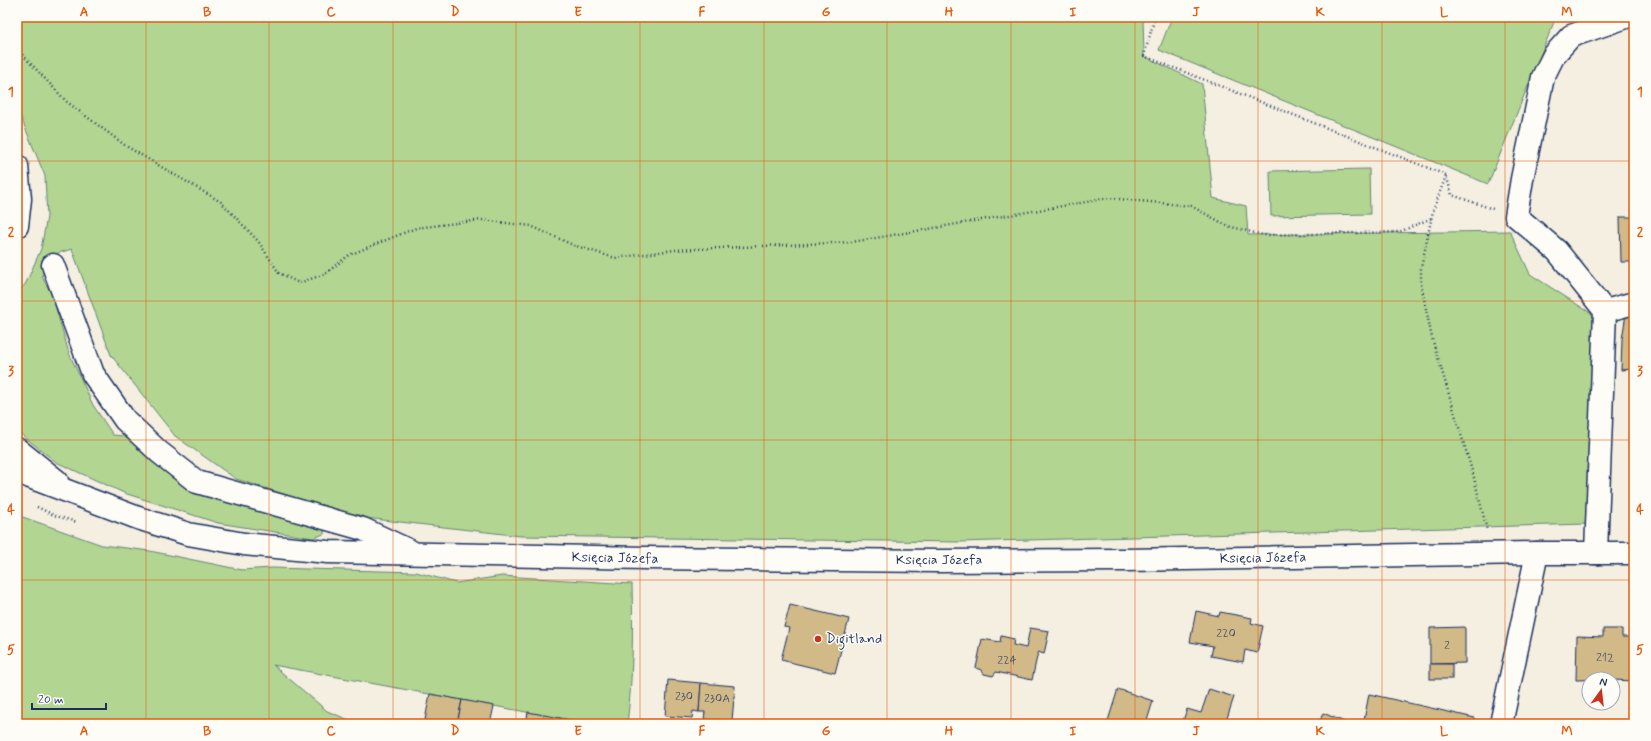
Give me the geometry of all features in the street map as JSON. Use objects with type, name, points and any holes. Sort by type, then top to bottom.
[{"type":"street","points":[[1596,553],[1605,310],[1557,251],[1516,216],[1543,77],[1554,55],[1571,36],[1626,17]]},
{"type":"street","points":[[17,166],[20,199],[17,226]]},
{"type":"street","points":[[52,264],[93,374],[125,420],[159,452],[197,482],[363,528],[415,554]]},
{"type":"street","points":[[1605,310],[1634,303]]},
{"type":"street","points":[[17,449],[70,492]]},
{"type":"street","points":[[17,470],[70,492]]},
{"type":"street","name":"Księcia Józefa","points":[[70,492],[138,518],[188,534],[244,544],[328,552],[646,558],[938,561],[1156,560],[1537,553],[1634,553]]},
{"type":"street","points":[[1501,724],[1537,553]]},
{"type":"path","points":[[1155,17],[1144,56],[1446,175]]},
{"type":"path","points":[[17,49],[66,102],[126,146],[221,202],[258,241],[279,273],[298,283],[325,274],[349,255],[416,228],[482,220],[531,226],[574,245],[615,258],[674,250],[852,242],[1109,198],[1191,206],[1228,226],[1263,235],[1399,232],[1432,218]]},
{"type":"path","points":[[1446,175],[1452,195],[1516,216]]},
{"type":"path","points":[[1446,175],[1433,211],[1421,268],[1421,284],[1432,338],[1473,474],[1489,536]]},
{"type":"green space","points":[[17,17],[1143,17],[1144,56],[1202,84],[1213,198],[1246,206],[1248,235],[1510,231],[1530,274],[1595,316],[1587,524],[959,542],[521,536],[357,517],[236,479],[175,436],[111,355],[72,249],[48,256],[42,277],[52,295],[69,353],[93,405],[113,435],[123,436],[150,453],[325,527],[324,534],[313,538],[218,523],[124,493],[56,462],[17,431],[17,294],[26,283],[41,249],[47,217],[45,176],[17,108]]},
{"type":"green space","points":[[1172,17],[1556,17],[1488,184],[1159,50]]},
{"type":"green space","points":[[1369,169],[1370,214],[1271,216],[1270,171]]},
{"type":"green space","points":[[17,515],[102,545],[150,551],[242,570],[271,568],[416,572],[456,583],[502,576],[632,584],[632,654],[627,724],[591,724],[273,665],[327,711],[359,724],[17,724]]},
{"type":"building","points":[[1620,217],[1634,217],[1634,262],[1621,262]]},
{"type":"building","points":[[1626,314],[1634,314],[1634,369],[1621,370],[1622,339]]},
{"type":"building","points":[[1630,505],[1634,505],[1634,514],[1630,514]]},
{"type":"building","points":[[790,605],[849,619],[835,673],[781,660],[789,628],[784,627]]},
{"type":"building","points":[[1196,611],[1219,616],[1220,612],[1252,618],[1251,623],[1263,626],[1257,653],[1245,650],[1243,662],[1211,656],[1213,646],[1190,642]]},
{"type":"building","points":[[1465,627],[1465,663],[1430,664],[1430,628]]},
{"type":"building","points":[[1030,628],[1049,631],[1044,654],[1038,652],[1032,680],[996,672],[993,676],[984,674],[981,670],[976,668],[982,639],[1000,642],[1001,636],[1014,639],[1013,645],[1026,648]]},
{"type":"building","points":[[1603,629],[1622,629],[1622,637],[1634,637],[1634,681],[1621,680],[1621,671],[1581,671],[1581,680],[1576,680],[1577,636],[1603,637]]},
{"type":"building","points":[[1430,664],[1452,664],[1452,679],[1430,679]]},
{"type":"building","points":[[668,680],[701,683],[699,712],[693,711],[692,718],[665,716]]},
{"type":"building","points":[[701,683],[735,686],[732,721],[704,719],[705,712],[699,712]]},
{"type":"building","points":[[1118,689],[1153,701],[1146,724],[1107,724]]},
{"type":"building","points":[[1209,689],[1234,697],[1226,721],[1229,722],[1229,724],[1182,724],[1187,709],[1201,713]]},
{"type":"building","points":[[430,694],[462,700],[457,724],[447,724],[425,720]]},
{"type":"building","points":[[1369,694],[1475,718],[1473,724],[1380,724],[1364,720]]},
{"type":"building","points":[[462,700],[494,706],[490,724],[457,724]]},
{"type":"building","points":[[528,712],[560,718],[559,724],[526,724]]},
{"type":"building","points":[[1323,713],[1347,723],[1347,724],[1319,724]]},
{"type":"building","points":[[560,718],[591,724],[559,724]]},
{"type":"place","name":"Digitland","points":[[818,639]]}]
